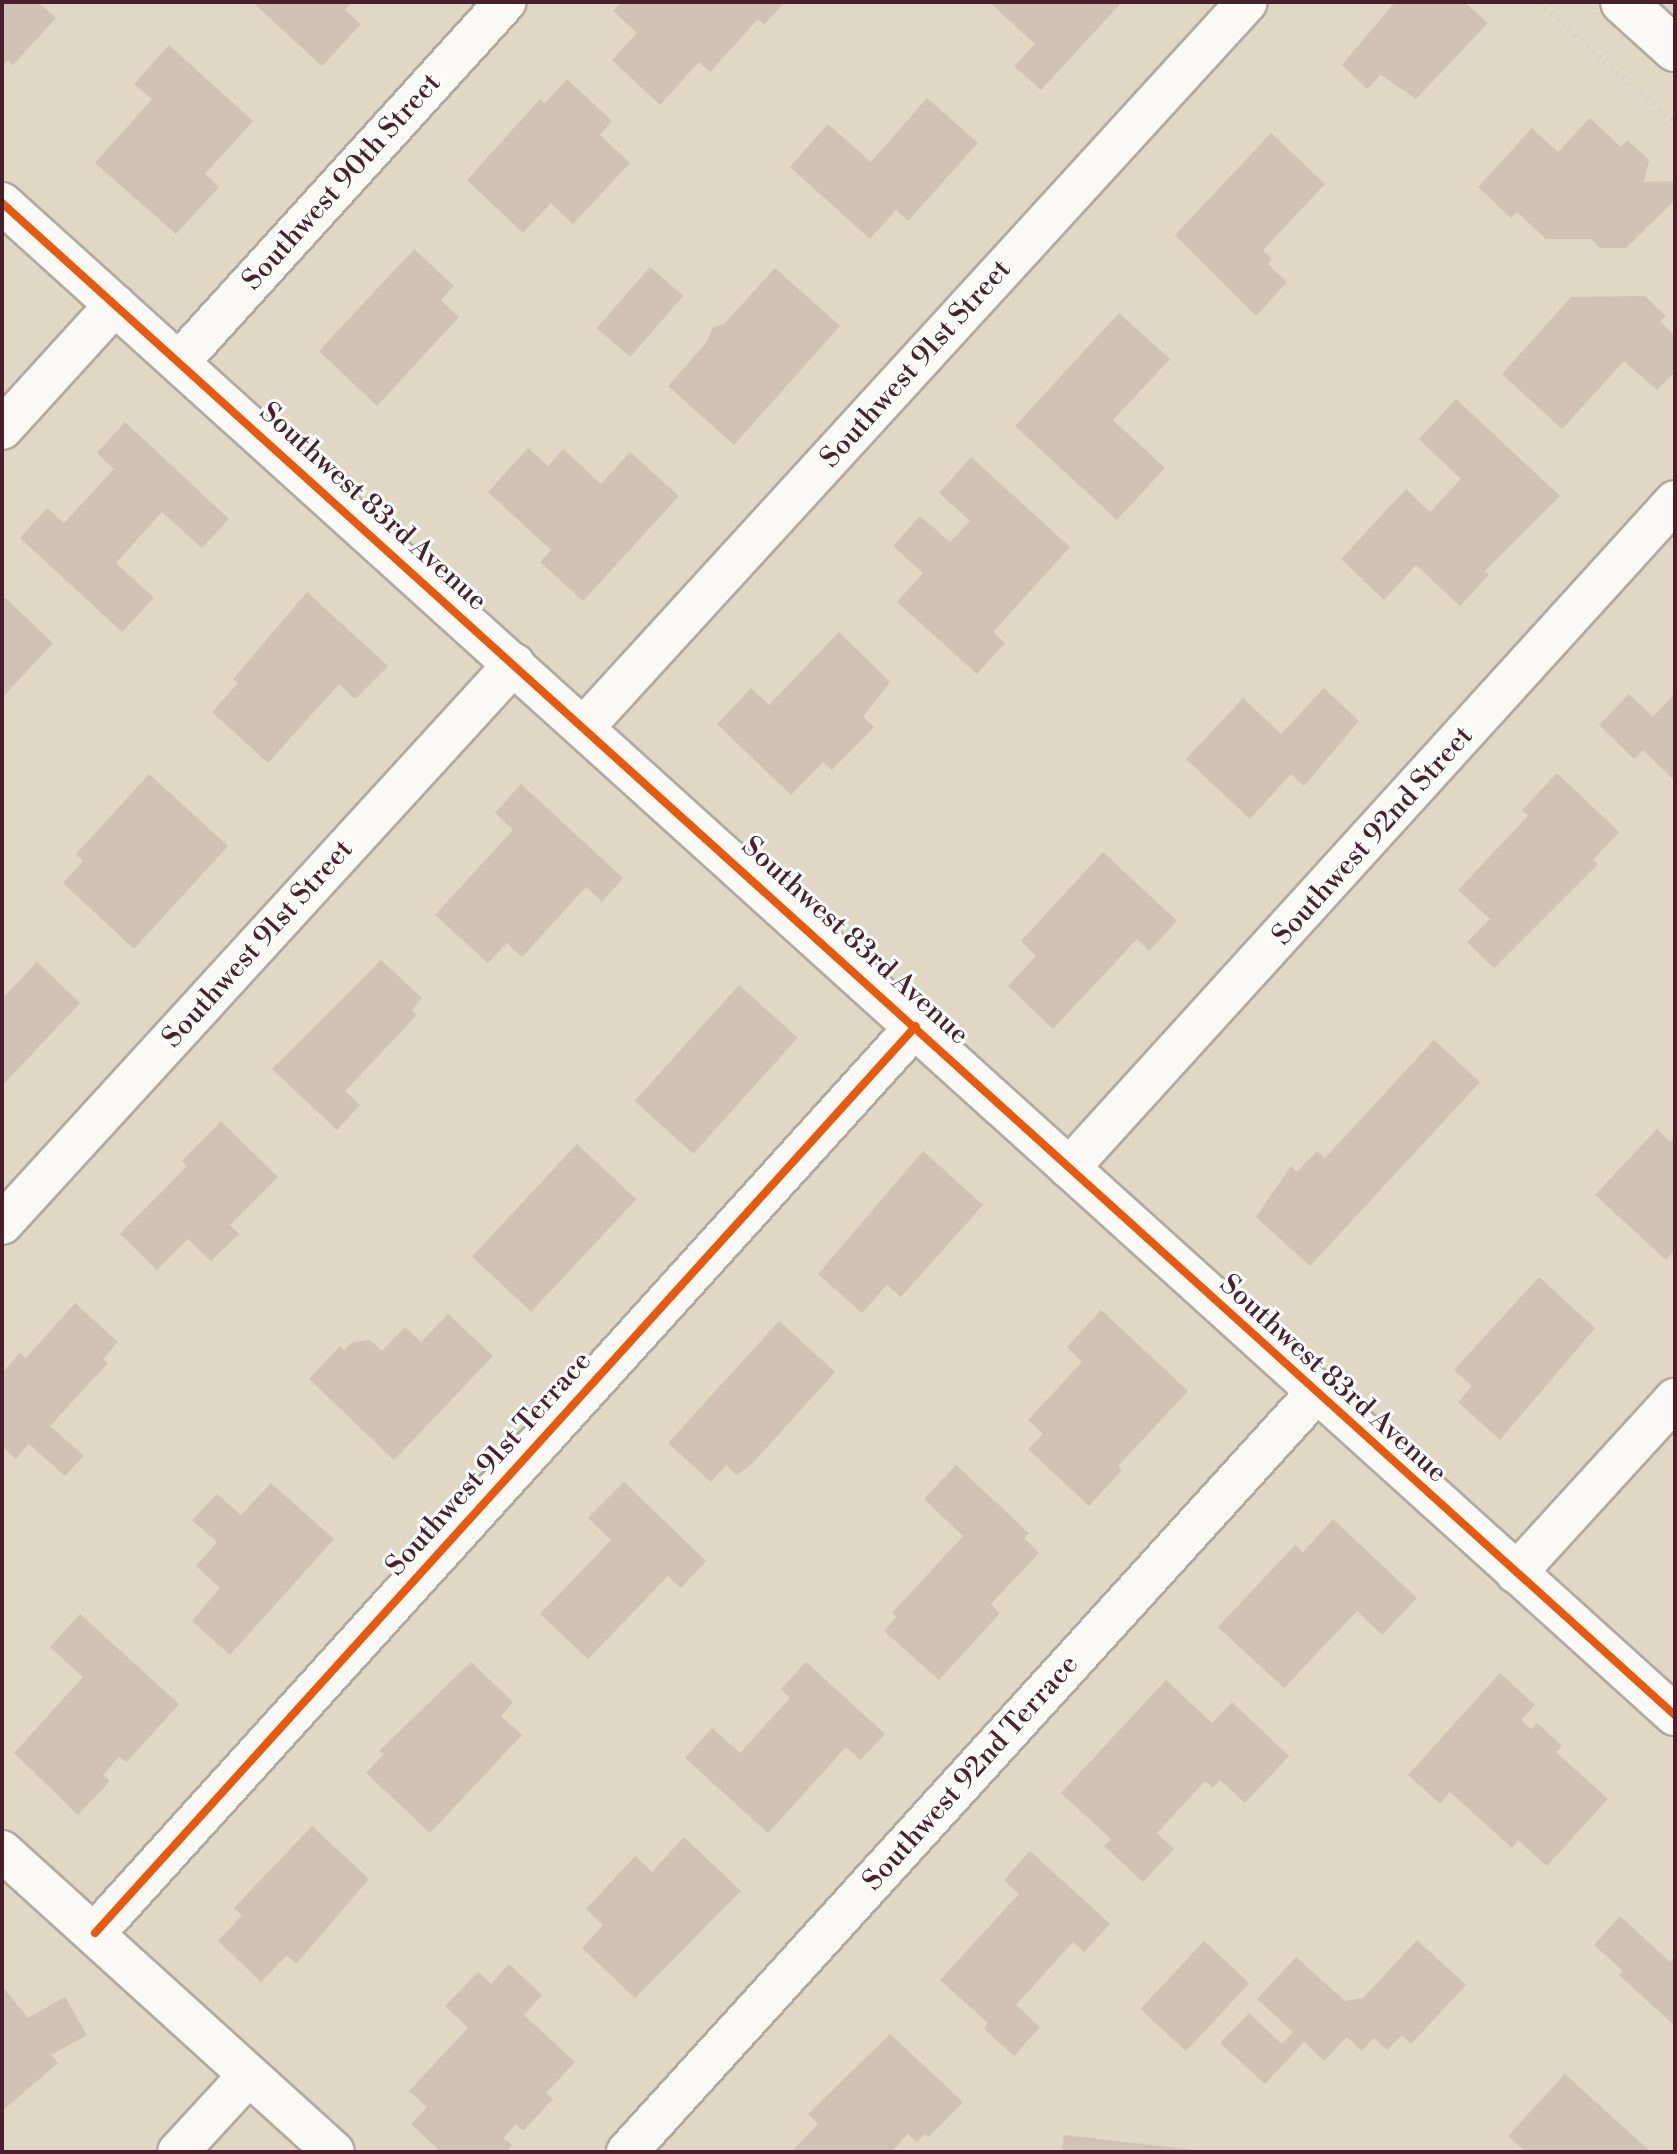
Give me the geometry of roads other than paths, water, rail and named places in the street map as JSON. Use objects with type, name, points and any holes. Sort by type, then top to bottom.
[{"type":"street","name":"Southwest 90th Street","points":[[179,362],[505,2]]},
{"type":"street","name":"Southwest 91st Street","points":[[584,727],[1247,2]]},
{"type":"street","points":[[1623,2],[1675,49]]},
{"type":"street","name":"Southwest 83rd Avenue","points":[[2,203],[916,1026],[1315,1394],[1675,1715]]},
{"type":"street","points":[[2,429],[115,305]]},
{"type":"street","name":"Southwest 92nd Street","points":[[1069,1168],[1675,501]]},
{"type":"street","name":"Southwest 91st Street","points":[[2,1224],[514,664]]},
{"type":"street","name":"Southwest 91st Terrace","points":[[95,1933],[916,1026]]},
{"type":"street","name":"Southwest 92nd Terrace","points":[[627,2152],[1315,1394]]},
{"type":"street","points":[[1516,1573],[1675,1399]]},
{"type":"street","points":[[2,1851],[334,2152]]},
{"type":"street","points":[[178,2152],[248,2076]]}]
